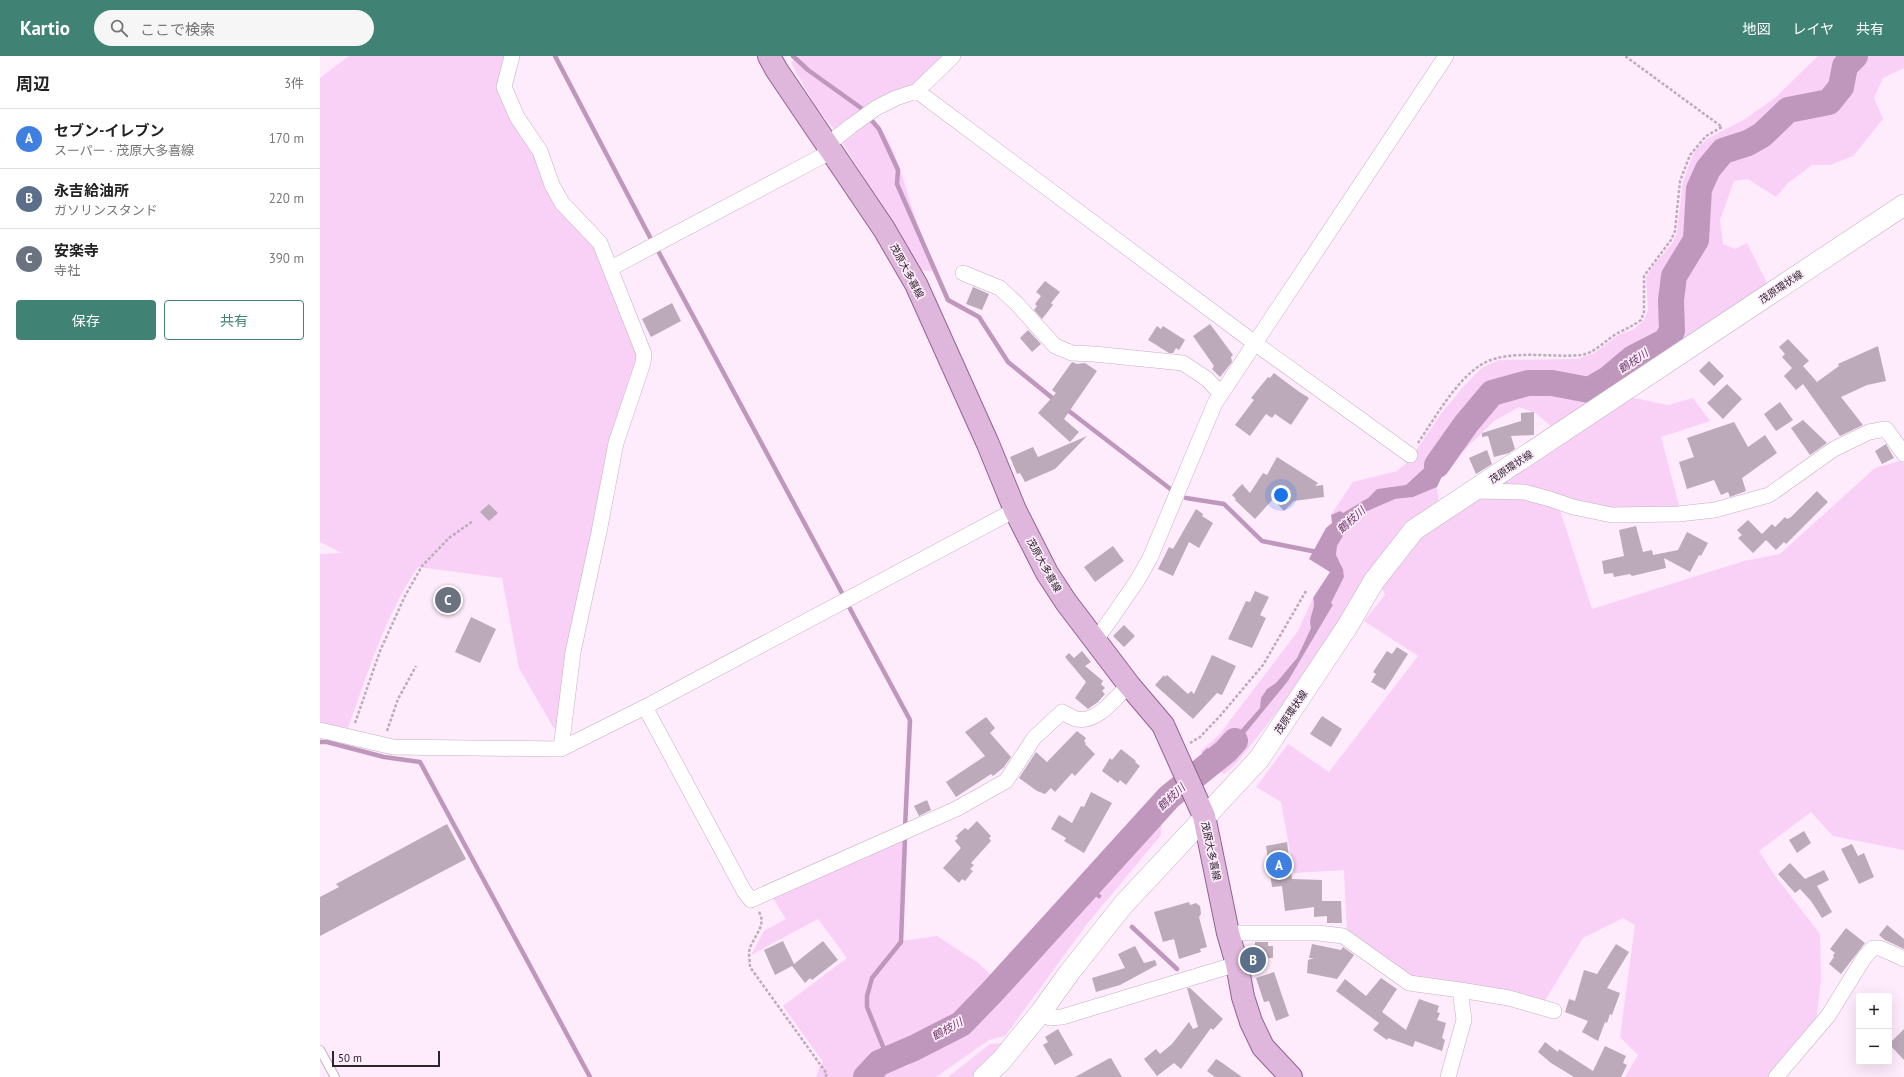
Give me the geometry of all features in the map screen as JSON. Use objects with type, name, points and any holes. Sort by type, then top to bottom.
[{"type":"main road","name":"茂原大多喜線","points":[[769,56],[776,69],[884,229],[916,284],[988,444],[1015,510],[1047,573],[1066,602],[1128,685],[1163,725],[1184,753],[1200,809],[1228,933],[1237,964],[1242,997],[1251,1022],[1263,1047],[1291,1077]]},
{"type":"main road","name":"茂原環状線","points":[[984,1077],[1000,1061],[1041,1012],[1068,973],[1200,809],[1259,759],[1347,627],[1374,581],[1414,530],[1904,204]]},
{"type":"street","points":[[512,56],[504,86],[517,117],[540,151],[552,185],[562,203],[600,243],[644,354],[643,363],[616,443],[599,532],[572,652],[561,749]]},
{"type":"street","points":[[611,268],[830,148],[850,126],[876,108],[896,98],[917,91],[953,56]]},
{"type":"street","points":[[1094,639],[1101,633],[1137,581],[1150,558],[1215,403],[1256,344],[1446,56]]},
{"type":"street","points":[[917,91],[1256,344],[1410,455]]},
{"type":"street","points":[[963,273],[1000,288],[1017,304],[1055,346],[1072,353],[1183,363],[1207,379],[1222,394]]},
{"type":"street","points":[[1475,490],[1524,492],[1550,498],[1573,507],[1612,515],[1685,513],[1715,510],[1768,495],[1834,449],[1869,432],[1886,429],[1896,446],[1904,454]]},
{"type":"street","points":[[320,730],[393,747],[561,749],[645,707],[1015,510]]},
{"type":"street","points":[[645,707],[744,891],[751,900],[956,809],[1006,781],[1034,738],[1062,712],[1078,719],[1089,718],[1099,714],[1128,685]]},
{"type":"street","points":[[1228,933],[1318,933],[1343,936],[1409,983],[1509,998],[1554,1011]]},
{"type":"street","points":[[1780,1076],[1828,1016],[1864,958],[1873,948],[1880,948],[1904,959]]},
{"type":"street","points":[[1041,1012],[1050,1018],[1062,1017],[1237,964]]},
{"type":"street","points":[[1448,1077],[1464,1020],[1460,990]]},
{"type":"lane","points":[[320,1050],[335,1077]]},
{"type":"path","points":[[1410,455],[1446,401],[1463,381],[1484,364],[1495,359],[1517,356],[1582,355],[1593,350],[1620,332],[1642,320],[1644,312],[1644,276],[1671,240],[1675,231],[1680,181],[1690,155],[1706,136],[1722,127],[1625,56]]},
{"type":"path","points":[[351,737],[380,650],[405,596],[422,566],[449,538],[473,521]]},
{"type":"path","points":[[1184,753],[1220,716],[1263,665],[1306,591]]},
{"type":"path","points":[[382,745],[398,699],[416,666]]},
{"type":"path","points":[[751,900],[761,916],[761,924],[750,949],[750,967],[826,1076]]},
{"type":"shaded area","points":[[349,56],[508,56],[515,120],[599,249],[641,357],[558,729],[553,727],[519,668],[502,578],[418,567],[406,585],[378,645],[348,728],[320,723],[320,554],[342,553],[320,542],[320,78]]},
{"type":"shaded area","points":[[799,56],[949,56],[920,85],[890,96],[852,116],[835,130],[816,107],[791,63]]},
{"type":"shaded area","points":[[1818,56],[1904,56],[1904,68],[1883,78],[1874,98],[1883,119],[1853,156],[1830,165],[1812,165],[1788,183],[1776,197],[1748,179],[1734,181],[1720,220],[1723,244],[1735,249],[1747,243],[1770,289],[1556,431],[1536,413],[1519,407],[1494,421],[1446,468],[1460,437],[1455,434],[1432,461],[1406,485],[1377,489],[1368,498],[1343,514],[1340,511],[1331,515],[1353,482],[1397,471],[1409,461],[1440,415],[1464,386],[1482,368],[1499,360],[1578,359],[1594,353],[1620,334],[1633,330],[1644,320],[1648,310],[1646,278],[1651,269],[1673,242],[1677,233],[1683,181],[1694,152],[1707,139],[1745,119],[1776,97]]},
{"type":"shaded area","points":[[870,116],[886,136],[897,159],[912,208],[938,272],[921,270],[842,142]]},
{"type":"shaded area","points":[[1624,396],[1668,405],[1693,398],[1710,421],[1661,437],[1680,509],[1609,509],[1501,487],[1496,481]]},
{"type":"shaded area","points":[[1900,461],[1904,463],[1904,850],[1833,836],[1811,812],[1759,851],[1775,876],[1820,934],[1821,980],[1816,1022],[1770,1077],[1625,1077],[1638,1055],[1620,1037],[1635,925],[1623,918],[1583,938],[1544,1002],[1412,979],[1347,934],[1344,870],[1294,873],[1281,802],[1256,787],[1288,744],[1329,772],[1418,656],[1364,621],[1385,595],[1380,583],[1423,534],[1479,499],[1515,495],[1559,507],[1592,609],[1744,561],[1780,554],[1875,468]]},
{"type":"shaded area","points":[[1437,487],[1439,506],[1236,764],[1224,774],[1216,769],[1288,681],[1333,606],[1331,603],[1344,577],[1343,569],[1336,555],[1337,546],[1343,536],[1363,513],[1395,499],[1413,497]]},
{"type":"shaded area","points":[[1313,598],[1315,603],[1309,623],[1311,628],[1297,658],[1276,683],[1267,689],[1261,698],[1260,708],[1230,742],[1221,750],[1211,752],[1207,748],[1202,753],[1201,751],[1219,735],[1298,631]]},
{"type":"shaded area","points":[[1160,811],[1162,814],[1161,835],[1087,924],[1005,1036],[989,1040],[936,1077],[876,1077],[908,1066],[935,1045],[972,1032],[971,1022],[1041,948],[1041,943],[1090,890],[1097,897],[1100,894],[1093,887]]},
{"type":"shaded area","points":[[905,838],[901,941],[937,936],[977,962],[997,981],[958,1021],[929,1037],[876,1062],[855,1077],[816,1077],[823,1062],[783,1006],[847,958],[818,919],[751,955],[764,931],[786,919],[772,897]]},
{"type":"shaded area","points":[[1006,1043],[972,1077],[948,1077],[990,1044]]},
{"type":"water","points":[[1455,434],[1460,437],[1437,487],[1413,497],[1395,499],[1363,513],[1343,536],[1337,546],[1336,555],[1343,569],[1344,577],[1331,603],[1333,605],[1288,681],[1216,769],[1206,762],[1202,753],[1207,748],[1211,752],[1221,750],[1230,742],[1260,708],[1261,698],[1267,689],[1276,683],[1297,658],[1311,628],[1310,620],[1314,606],[1313,598],[1330,572],[1309,559],[1326,528],[1332,523],[1331,515],[1340,511],[1343,513],[1368,498],[1377,489],[1406,485],[1432,461]]},
{"type":"building","points":[[1045,281],[1060,292],[1051,303],[1053,305],[1042,319],[1034,310],[1037,306],[1035,304],[1041,296],[1036,292]]},
{"type":"building","points":[[973,287],[989,294],[982,310],[966,304]]},
{"type":"building","points":[[672,303],[681,321],[651,337],[642,319]]},
{"type":"building","points":[[1210,324],[1233,355],[1231,357],[1232,362],[1220,377],[1212,369],[1214,366],[1193,336]]},
{"type":"building","points":[[1157,326],[1161,329],[1163,326],[1185,340],[1179,350],[1176,348],[1173,353],[1169,353],[1148,340]]},
{"type":"building","points":[[1028,330],[1041,344],[1032,352],[1020,338]]},
{"type":"building","points":[[1788,339],[1809,361],[1803,366],[1817,382],[1839,366],[1838,364],[1878,346],[1886,381],[1867,385],[1841,397],[1863,425],[1840,436],[1803,384],[1796,390],[1784,376],[1792,368],[1782,357],[1785,354],[1779,347]]},
{"type":"building","points":[[1709,361],[1724,376],[1714,386],[1699,371]]},
{"type":"building","points":[[1072,362],[1077,364],[1085,363],[1097,371],[1064,419],[1079,432],[1070,442],[1038,413],[1056,393],[1052,390]]},
{"type":"building","points":[[1274,373],[1309,398],[1291,425],[1275,414],[1272,418],[1266,414],[1250,436],[1235,425],[1254,400],[1251,398],[1268,377],[1270,378]]},
{"type":"building","points":[[1727,384],[1742,399],[1723,419],[1707,403]]},
{"type":"building","points":[[1780,402],[1793,420],[1776,431],[1764,414]]},
{"type":"building","points":[[1534,412],[1534,435],[1511,436],[1515,449],[1509,453],[1494,457],[1488,436],[1482,437],[1482,433],[1521,421],[1521,413]]},
{"type":"building","points":[[1803,420],[1827,443],[1810,455],[1791,428]]},
{"type":"building","points":[[1734,422],[1748,447],[1765,435],[1777,453],[1742,478],[1746,491],[1730,497],[1728,492],[1721,495],[1714,480],[1687,489],[1679,462],[1694,457],[1687,438]]},
{"type":"building","points":[[1087,436],[1055,469],[1025,482],[1020,473],[1017,474],[1010,457],[1033,447],[1038,457]]},
{"type":"building","points":[[1886,444],[1894,458],[1882,464],[1875,451]]},
{"type":"building","points":[[1487,450],[1492,464],[1476,474],[1469,458]]},
{"type":"building","points":[[1277,457],[1318,483],[1315,486],[1323,485],[1324,497],[1294,501],[1284,511],[1273,499],[1255,519],[1235,500],[1236,499],[1232,495],[1242,484],[1250,493],[1263,473],[1267,475]]},
{"type":"building","points":[[1817,491],[1828,502],[1786,544],[1784,542],[1776,550],[1766,540],[1753,553],[1738,538],[1742,535],[1737,530],[1748,520],[1762,534],[1772,524],[1775,527],[1785,517],[1787,519],[1791,517]]},
{"type":"building","points":[[489,504],[498,513],[489,521],[480,512]]},
{"type":"building","points":[[1196,509],[1203,514],[1202,516],[1213,523],[1199,548],[1189,542],[1173,576],[1158,569],[1169,547],[1173,549]]},
{"type":"building","points":[[1636,526],[1643,552],[1652,550],[1653,555],[1678,550],[1687,532],[1708,543],[1701,556],[1699,555],[1690,572],[1664,558],[1666,568],[1632,576],[1630,574],[1614,577],[1613,573],[1604,574],[1602,561],[1624,556],[1619,530]]},
{"type":"building","points":[[1113,546],[1124,561],[1095,582],[1084,567]]},
{"type":"building","points":[[1255,591],[1269,597],[1260,615],[1266,618],[1252,648],[1228,639],[1246,601],[1250,602]]},
{"type":"building","points":[[471,617],[496,629],[480,663],[455,652]]},
{"type":"building","points":[[1124,625],[1135,636],[1124,647],[1113,636]]},
{"type":"building","points":[[1397,647],[1408,654],[1385,690],[1371,682],[1376,674],[1373,672],[1387,651],[1392,654]]},
{"type":"building","points":[[1082,651],[1091,662],[1085,666],[1103,681],[1101,684],[1105,688],[1102,691],[1105,694],[1098,702],[1088,709],[1075,698],[1086,682],[1065,657],[1069,653],[1074,658]]},
{"type":"building","points":[[1212,655],[1236,666],[1222,695],[1217,693],[1193,719],[1155,685],[1164,675],[1165,677],[1167,675],[1188,694],[1191,691],[1194,694]]},
{"type":"building","points":[[1322,716],[1342,729],[1331,747],[1310,734]]},
{"type":"building","points":[[986,717],[995,728],[990,733],[1011,757],[1004,767],[993,776],[991,774],[956,797],[946,782],[985,756],[965,732]]},
{"type":"building","points":[[1077,731],[1086,738],[1084,741],[1086,743],[1085,744],[1095,754],[1075,776],[1072,773],[1055,792],[1051,788],[1045,794],[1037,791],[1019,778],[1036,752],[1047,762]]},
{"type":"building","points":[[1121,749],[1140,766],[1126,785],[1120,780],[1118,783],[1102,771],[1110,758],[1112,760]]},
{"type":"building","points":[[1091,792],[1112,803],[1084,853],[1064,841],[1066,838],[1051,829],[1059,815],[1072,823],[1081,806],[1084,807]]},
{"type":"building","points":[[927,800],[931,810],[919,816],[914,806]]},
{"type":"building","points":[[977,821],[991,836],[989,838],[991,841],[971,863],[974,865],[970,869],[973,871],[965,881],[962,879],[959,883],[943,868],[961,848],[955,841],[958,838],[956,836],[965,828],[968,830]]},
{"type":"building","points":[[447,824],[466,859],[320,936],[320,897],[339,887],[336,884]]},
{"type":"building","points":[[1804,831],[1811,843],[1797,853],[1789,840]]},
{"type":"building","points":[[1287,842],[1292,879],[1322,880],[1322,901],[1341,901],[1342,923],[1327,923],[1327,916],[1314,917],[1314,907],[1285,911],[1282,886],[1272,887],[1266,846]]},
{"type":"building","points":[[1852,844],[1858,856],[1864,853],[1874,877],[1859,884],[1841,849]]},
{"type":"building","points":[[1790,863],[1805,879],[1824,870],[1829,880],[1817,886],[1832,912],[1822,918],[1811,901],[1800,889],[1795,893],[1778,874]]},
{"type":"building","points":[[1189,902],[1190,905],[1196,903],[1200,906],[1201,914],[1199,917],[1207,947],[1200,949],[1201,952],[1179,959],[1174,939],[1163,942],[1154,912]]},
{"type":"building","points":[[1887,925],[1904,939],[1904,949],[1885,940],[1879,935]]},
{"type":"building","points":[[1846,928],[1865,943],[1841,974],[1829,964],[1835,953],[1830,949]]},
{"type":"building","points":[[783,941],[794,964],[823,941],[838,960],[812,980],[810,978],[805,983],[792,966],[775,975],[764,950]]},
{"type":"building","points":[[1255,942],[1268,942],[1268,946],[1273,946],[1273,958],[1255,958]]},
{"type":"building","points":[[1312,944],[1341,950],[1343,947],[1354,955],[1337,979],[1307,973],[1308,960],[1314,958],[1309,958]]},
{"type":"building","points":[[1616,944],[1629,952],[1607,988],[1620,993],[1612,1015],[1610,1014],[1607,1023],[1605,1022],[1598,1041],[1582,1032],[1588,1021],[1565,1012],[1569,999],[1575,1001],[1584,970],[1597,974]]},
{"type":"building","points":[[1135,946],[1144,963],[1155,960],[1157,965],[1120,985],[1096,992],[1092,978],[1125,968],[1118,954]]},
{"type":"building","points":[[1274,972],[1289,1016],[1276,1021],[1269,1001],[1264,1002],[1256,978]]},
{"type":"building","points":[[1381,978],[1397,989],[1382,1012],[1406,1030],[1419,999],[1439,1006],[1437,1012],[1440,1013],[1437,1020],[1446,1023],[1442,1038],[1445,1040],[1442,1051],[1415,1041],[1413,1047],[1388,1038],[1387,1040],[1373,1030],[1379,1023],[1336,991],[1345,979],[1366,996]]},
{"type":"building","points":[[1187,988],[1190,988],[1223,1019],[1213,1030],[1211,1028],[1181,1069],[1174,1063],[1157,1076],[1144,1059],[1156,1049],[1160,1054],[1172,1044],[1189,1022],[1193,1029],[1198,1027]]},
{"type":"building","points":[[1058,1029],[1073,1055],[1055,1065],[1043,1045],[1048,1042],[1045,1037]]},
{"type":"building","points":[[1904,1029],[1904,1060],[1892,1047],[1892,1041]]},
{"type":"building","points":[[1545,1042],[1558,1052],[1559,1049],[1593,1071],[1605,1046],[1626,1056],[1623,1063],[1627,1065],[1621,1077],[1574,1077],[1551,1063],[1538,1052]]},
{"type":"building","points":[[1111,1058],[1122,1077],[1075,1077],[1108,1059]]},
{"type":"building","points":[[1216,1059],[1242,1077],[1215,1077],[1207,1071]]},
{"type":"waterway","points":[[555,56],[652,241]]},
{"type":"waterway","points":[[793,56],[808,70],[861,108],[879,129],[898,170],[897,184],[948,300],[979,317],[1008,362],[1056,401]]},
{"type":"waterway","name":"鶴枝川","points":[[1437,465],[1466,424],[1492,393],[1528,383],[1552,383],[1589,390],[1608,379],[1633,358],[1666,341],[1672,331],[1671,300],[1674,276],[1696,240],[1699,189],[1708,169],[1723,151],[1748,143],[1762,135],[1788,110],[1829,102],[1841,87],[1845,66],[1855,56]]},
{"type":"waterway","points":[[657,249],[842,593]]},
{"type":"waterway","points":[[1065,408],[1173,491]]},
{"type":"waterway","points":[[1186,498],[1224,504],[1262,541],[1317,552]]},
{"type":"waterway","points":[[848,605],[910,720],[905,828]]},
{"type":"waterway","name":"鶴枝川","points":[[866,1077],[879,1063],[914,1048],[961,1024],[992,992],[1169,797],[1226,751],[1235,741]]},
{"type":"waterway","points":[[320,742],[327,742],[384,757],[420,762],[590,1077]]},
{"type":"waterway","points":[[888,1059],[867,1007],[867,996],[872,978],[901,942],[905,838]]},
{"type":"waterway","points":[[1087,886],[1099,896]]},
{"type":"waterway","points":[[1132,927],[1177,969]]},
{"type":"place","name":"安楽寺","points":[[448,600]]},
{"type":"place","name":"セブン-イレブン","points":[[1279,865]]},
{"type":"place","name":"永吉給油所","points":[[1253,960]]}]
